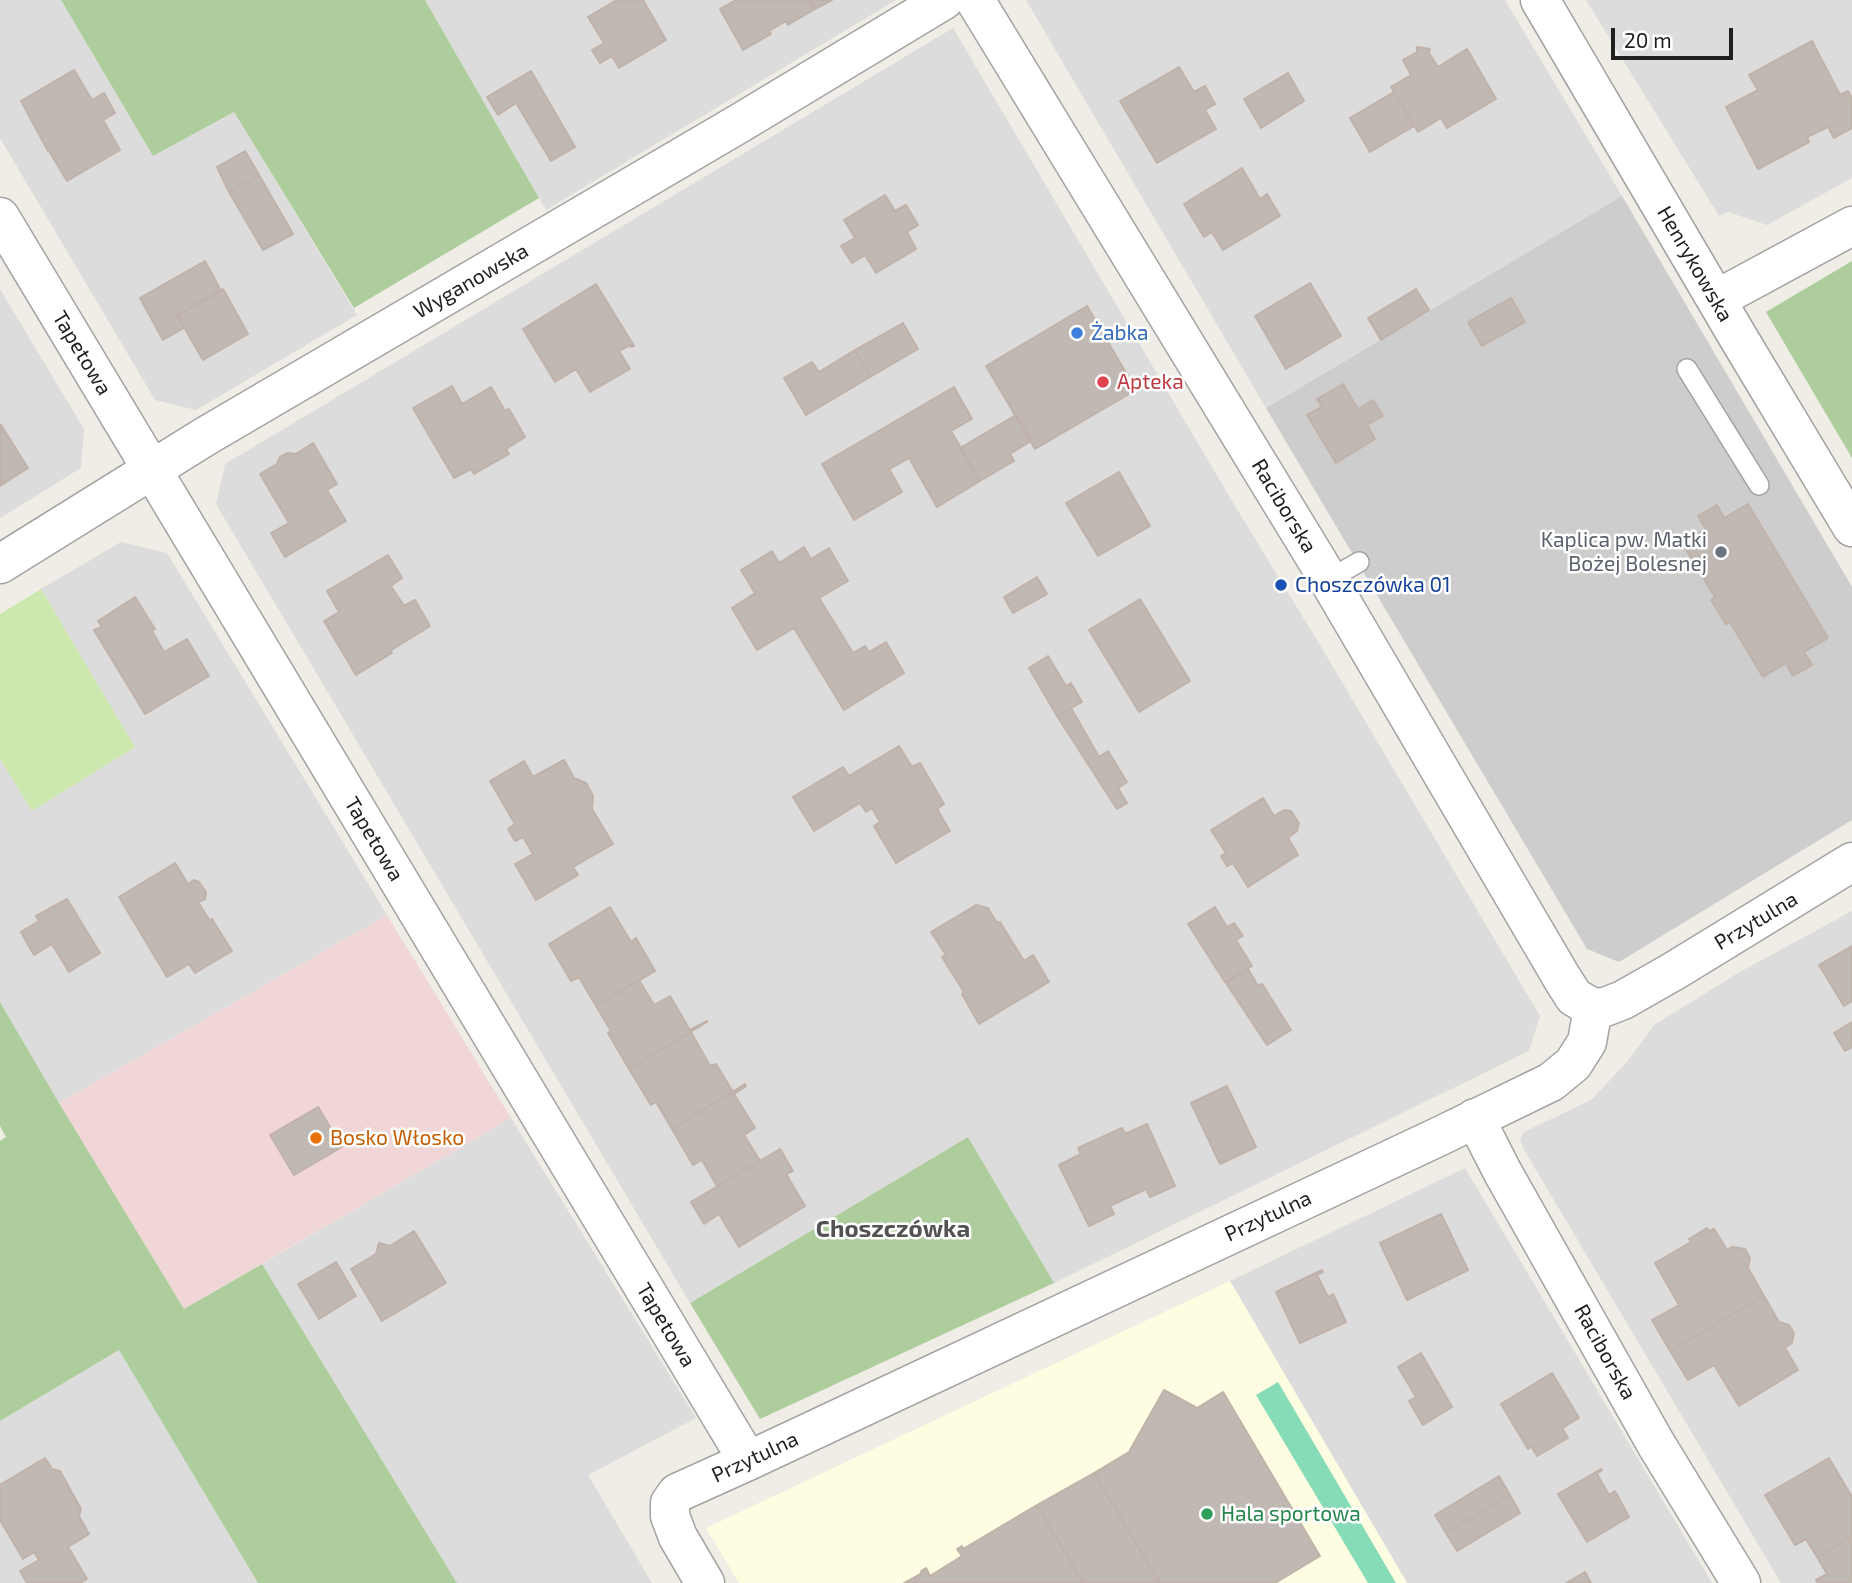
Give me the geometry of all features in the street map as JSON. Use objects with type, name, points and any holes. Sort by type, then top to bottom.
[{"type":"street","name":"Wyganowska","points":[[0,564],[151,469],[944,0]]},
{"type":"street","name":"Raciborska","points":[[975,0],[1344,571],[1562,978],[1574,997],[1593,1008]]},
{"type":"street","name":"Henrykowska","points":[[1540,0],[1852,527]]},
{"type":"street","name":"Tapetowa","points":[[0,217],[748,1461]]},
{"type":"street","points":[[1717,299],[1852,226]]},
{"type":"street","name":"Przytulna","points":[[705,1583],[678,1537],[670,1516],[670,1503],[677,1493],[1551,1082],[1573,1064],[1587,1042],[1593,1008],[1605,1007],[1633,994],[1852,862]]},
{"type":"street","name":"Raciborska","points":[[1475,1118],[1502,1171],[1650,1432],[1741,1583]]},
{"type":"lane","points":[[1687,369],[1759,485]]},
{"type":"shaded area","points":[[0,0],[61,0],[153,156],[234,112],[357,315],[196,410],[155,400],[0,138]]},
{"type":"shaded area","points":[[425,0],[896,0],[546,210]]},
{"type":"shaded area","points":[[1026,0],[1505,0],[1622,196],[1266,408]]},
{"type":"shaded area","points":[[1586,0],[1852,0],[1852,178],[1767,225],[1728,212],[1719,216]]},
{"type":"shaded area","points":[[953,28],[1540,1016],[1529,1051],[1054,1283],[968,1137],[690,1303],[216,504],[225,464]]},
{"type":"shaded area","points":[[1622,196],[1852,587],[1852,820],[1619,962],[1587,949],[1266,408]]},
{"type":"shaded area","points":[[0,289],[84,429],[81,468],[0,518]]},
{"type":"shaded area","points":[[121,542],[167,553],[387,915],[59,1103],[0,1002],[0,759],[32,811],[135,747],[41,589]]},
{"type":"shaded area","points":[[1852,911],[1852,1583],[1781,1583],[1520,1139],[1524,1132],[1591,1100],[1627,1062],[1654,1025],[1738,973]]},
{"type":"shaded area","points":[[387,915],[511,1118],[184,1309],[59,1103]]},
{"type":"shaded area","points":[[511,1118],[696,1418],[588,1475],[652,1583],[457,1583],[262,1264]]},
{"type":"shaded area","points":[[1465,1168],[1712,1583],[1407,1583],[1230,1281]]},
{"type":"shaded area","points":[[1230,1281],[1407,1583],[739,1583],[706,1528]]},
{"type":"shaded area","points":[[119,1350],[258,1583],[0,1583],[0,1421]]},
{"type":"green space","points":[[61,0],[425,0],[539,198],[354,308],[234,112],[153,156]]},
{"type":"green space","points":[[1852,261],[1852,458],[1766,312]]},
{"type":"green space","points":[[41,589],[135,747],[32,811],[0,759],[0,614]]},
{"type":"green space","points":[[0,1002],[184,1309],[262,1264],[457,1583],[258,1583],[119,1350],[0,1421],[0,1141],[6,1137],[0,1126]]},
{"type":"green space","points":[[968,1137],[1054,1283],[760,1419],[690,1303]]},
{"type":"green space","points":[[1278,1382],[1396,1583],[1368,1583],[1256,1395]]},
{"type":"building","points":[[617,0],[643,0],[666,40],[619,68],[612,56],[600,63],[592,50],[604,43],[588,17]]},
{"type":"building","points":[[736,0],[810,0],[815,9],[788,25],[786,21],[769,31],[771,34],[743,50],[720,9]]},
{"type":"building","points":[[810,0],[832,0],[815,9]]},
{"type":"building","points":[[1812,41],[1840,95],[1848,91],[1852,98],[1852,128],[1834,138],[1828,127],[1807,137],[1809,142],[1758,169],[1726,107],[1758,90],[1749,75]]},
{"type":"building","points":[[1417,47],[1430,49],[1429,53],[1438,67],[1467,49],[1496,99],[1447,128],[1441,118],[1418,132],[1391,87],[1411,75],[1403,60],[1417,52]]},
{"type":"building","points":[[1179,67],[1194,92],[1205,86],[1215,104],[1205,110],[1216,129],[1157,163],[1120,101]]},
{"type":"building","points":[[74,70],[92,100],[104,93],[115,113],[103,120],[120,150],[67,181],[21,101]]},
{"type":"building","points":[[531,71],[575,147],[551,161],[516,103],[498,115],[487,97]]},
{"type":"building","points":[[1288,73],[1304,101],[1261,128],[1244,99]]},
{"type":"building","points":[[1394,92],[1414,126],[1370,152],[1350,118]]},
{"type":"building","points":[[245,151],[259,175],[229,192],[217,167]]},
{"type":"building","points":[[1242,168],[1260,199],[1267,194],[1280,216],[1223,250],[1212,232],[1204,237],[1184,204]]},
{"type":"building","points":[[259,175],[293,234],[263,250],[229,192]]},
{"type":"building","points":[[885,195],[895,211],[906,205],[918,225],[907,232],[916,249],[876,273],[865,255],[852,263],[841,246],[855,238],[844,220]]},
{"type":"building","points":[[205,261],[221,291],[177,315],[184,328],[163,340],[140,298]]},
{"type":"building","points":[[1310,283],[1341,336],[1286,369],[1255,316]]},
{"type":"building","points":[[596,284],[634,346],[630,345],[619,351],[630,369],[590,392],[576,369],[555,382],[523,329]]},
{"type":"building","points":[[223,289],[248,334],[203,360],[177,315]]},
{"type":"building","points":[[1416,289],[1429,310],[1381,340],[1368,318]]},
{"type":"building","points":[[1511,298],[1525,322],[1482,346],[1468,322]]},
{"type":"building","points":[[1087,306],[1136,390],[1035,449],[986,366]]},
{"type":"building","points":[[903,323],[918,349],[870,377],[855,350]]},
{"type":"building","points":[[855,350],[870,377],[806,415],[784,378],[812,362],[819,372]]},
{"type":"building","points":[[1343,384],[1358,409],[1373,400],[1383,416],[1367,425],[1375,439],[1336,463],[1307,415],[1322,407],[1317,399]]},
{"type":"building","points":[[452,386],[462,404],[491,387],[505,411],[509,409],[525,437],[506,449],[509,454],[474,474],[471,469],[454,478],[413,408]]},
{"type":"building","points":[[954,387],[972,419],[951,431],[980,481],[937,507],[909,458],[889,469],[902,492],[854,520],[822,464]]},
{"type":"building","points":[[1016,415],[1031,441],[1010,454],[1014,461],[980,481],[960,448]]},
{"type":"building","points":[[0,425],[28,468],[0,486]]},
{"type":"building","points":[[313,443],[337,484],[327,490],[346,521],[285,557],[271,533],[289,523],[260,474],[277,464],[280,457],[288,453],[296,454]]},
{"type":"building","points":[[1119,472],[1150,526],[1098,556],[1066,503]]},
{"type":"building","points":[[1748,504],[1828,638],[1804,652],[1812,665],[1793,676],[1786,663],[1763,677],[1730,622],[1726,624],[1711,600],[1715,597],[1682,543],[1706,529],[1698,516],[1717,505],[1724,518]]},
{"type":"building","points":[[804,547],[811,559],[829,548],[848,581],[819,598],[853,653],[865,646],[869,652],[886,642],[904,673],[844,710],[794,628],[757,650],[732,608],[755,593],[741,570],[772,551],[779,563]]},
{"type":"building","points":[[388,555],[402,578],[391,586],[404,606],[415,600],[430,626],[356,675],[324,621],[339,612],[327,591]]},
{"type":"building","points":[[1037,577],[1047,594],[1013,613],[1004,597]]},
{"type":"building","points":[[135,597],[155,629],[152,631],[164,652],[187,639],[209,676],[145,714],[94,630],[102,627],[98,621]]},
{"type":"building","points":[[1140,599],[1190,681],[1139,712],[1089,630]]},
{"type":"building","points":[[1048,656],[1066,686],[1071,683],[1082,702],[1057,716],[1029,668]]},
{"type":"building","points":[[1071,708],[1099,757],[1108,751],[1127,782],[1118,788],[1127,803],[1117,809],[1057,716]]},
{"type":"building","points":[[899,746],[912,767],[920,763],[944,804],[937,809],[950,831],[896,863],[874,826],[880,822],[872,808],[866,812],[860,803],[814,831],[793,797],[843,767],[849,776]]},
{"type":"building","points":[[564,760],[574,778],[586,783],[593,796],[592,809],[613,844],[573,867],[578,875],[536,900],[515,864],[533,854],[523,837],[515,841],[508,829],[515,824],[490,781],[524,761],[533,777]]},
{"type":"building","points":[[1263,798],[1274,816],[1284,810],[1291,811],[1299,823],[1297,831],[1288,838],[1298,855],[1248,887],[1233,863],[1227,866],[1221,856],[1226,853],[1211,830]]},
{"type":"building","points":[[175,863],[188,884],[194,880],[199,882],[206,892],[205,899],[198,902],[232,951],[195,973],[189,964],[167,977],[119,897]]},
{"type":"building","points":[[67,899],[100,953],[69,972],[52,944],[34,955],[21,932],[39,921],[36,916]]},
{"type":"building","points":[[976,905],[988,908],[997,923],[1000,922],[1024,961],[1033,955],[1049,982],[979,1024],[962,994],[964,992],[942,957],[946,955],[931,932]]},
{"type":"building","points":[[610,907],[631,942],[636,938],[655,971],[596,1006],[579,977],[571,981],[549,944]]},
{"type":"building","points":[[1215,907],[1227,927],[1234,923],[1243,936],[1236,940],[1252,966],[1225,982],[1188,924]]},
{"type":"building","points":[[1852,946],[1852,1001],[1844,1006],[1819,965]]},
{"type":"building","points":[[1248,969],[1258,986],[1262,984],[1291,1030],[1267,1045],[1226,983]]},
{"type":"building","points":[[639,980],[654,1005],[670,996],[690,1030],[707,1022],[629,1069],[596,1006]]},
{"type":"building","points":[[1852,1022],[1852,1047],[1845,1051],[1834,1033]]},
{"type":"building","points":[[691,1032],[710,1066],[716,1064],[733,1092],[672,1129],[656,1102],[651,1105],[629,1069]]},
{"type":"building","points":[[745,1084],[746,1086],[734,1094],[755,1128],[744,1135],[760,1161],[717,1186],[702,1160],[693,1165],[672,1129]]},
{"type":"building","points":[[1227,1086],[1256,1147],[1220,1164],[1191,1103]]},
{"type":"building","points":[[318,1107],[342,1147],[294,1175],[270,1135]]},
{"type":"building","points":[[1147,1124],[1175,1186],[1150,1197],[1146,1189],[1110,1206],[1114,1214],[1089,1226],[1059,1165],[1081,1154],[1078,1148],[1122,1128],[1125,1134]]},
{"type":"building","points":[[780,1149],[793,1171],[786,1174],[805,1206],[739,1247],[719,1214],[704,1224],[691,1202]]},
{"type":"building","points":[[1441,1214],[1468,1270],[1407,1300],[1380,1243]]},
{"type":"building","points":[[1707,1228],[1709,1231],[1714,1229],[1727,1250],[1732,1247],[1745,1249],[1750,1258],[1748,1268],[1764,1296],[1670,1351],[1652,1320],[1679,1305],[1655,1263],[1691,1242],[1689,1239]]},
{"type":"building","points":[[414,1231],[446,1283],[382,1321],[351,1269],[376,1254],[379,1243],[390,1246]]},
{"type":"building","points":[[336,1262],[356,1296],[319,1319],[298,1284]]},
{"type":"building","points":[[1322,1270],[1323,1272],[1317,1275],[1328,1297],[1333,1294],[1346,1322],[1300,1343],[1276,1292]]},
{"type":"building","points":[[1764,1296],[1779,1322],[1789,1325],[1794,1333],[1792,1343],[1785,1348],[1798,1370],[1739,1406],[1714,1365],[1688,1380],[1670,1351]]},
{"type":"building","points":[[1421,1353],[1452,1407],[1423,1425],[1409,1401],[1416,1397],[1398,1367]]},
{"type":"building","points":[[1552,1373],[1579,1418],[1562,1428],[1568,1438],[1537,1456],[1531,1446],[1528,1449],[1501,1404]]},
{"type":"building","name":"Hala sportowa","points":[[1164,1390],[1197,1408],[1223,1392],[1320,1556],[1275,1583],[1160,1583],[1094,1473],[1129,1452]]},
{"type":"building","points":[[45,1458],[52,1469],[60,1471],[81,1509],[79,1516],[89,1534],[68,1547],[87,1579],[80,1583],[27,1583],[20,1571],[39,1560],[34,1552],[23,1559],[0,1520],[0,1485]]},
{"type":"building","points":[[1829,1458],[1852,1497],[1852,1536],[1817,1557],[1806,1539],[1795,1545],[1765,1495]]},
{"type":"building","points":[[1601,1469],[1597,1474],[1609,1495],[1615,1491],[1629,1517],[1587,1542],[1558,1494]]},
{"type":"building","points":[[1094,1473],[1160,1583],[1083,1583],[1037,1505]]},
{"type":"building","points":[[1499,1476],[1510,1495],[1446,1533],[1435,1515]]},
{"type":"building","points":[[1510,1495],[1520,1513],[1457,1551],[1446,1533]]},
{"type":"building","points":[[1037,1505],[1083,1583],[904,1583],[926,1568],[930,1576],[962,1556],[957,1549],[962,1546],[963,1549]]},
{"type":"building","points":[[1852,1536],[1852,1583],[1818,1583],[1816,1580],[1827,1574],[1817,1557]]},
{"type":"building","points":[[1585,1572],[1591,1583],[1566,1583]]},
{"type":"place","name":"Żabka","points":[[1077,333]]},
{"type":"place","name":"Apteka","points":[[1103,382]]},
{"type":"place","name":"Kaplica pw. Matki Bożej Bolesnej","points":[[1721,552]]},
{"type":"place","name":"Choszczówka 01","points":[[1281,585]]},
{"type":"place","name":"Bosko Włosko","points":[[316,1138]]},
{"type":"place","name":"Hala sportowa","points":[[1207,1514]]},
{"type":"district","name":"Choszczówka","points":[[893,1229]]}]
